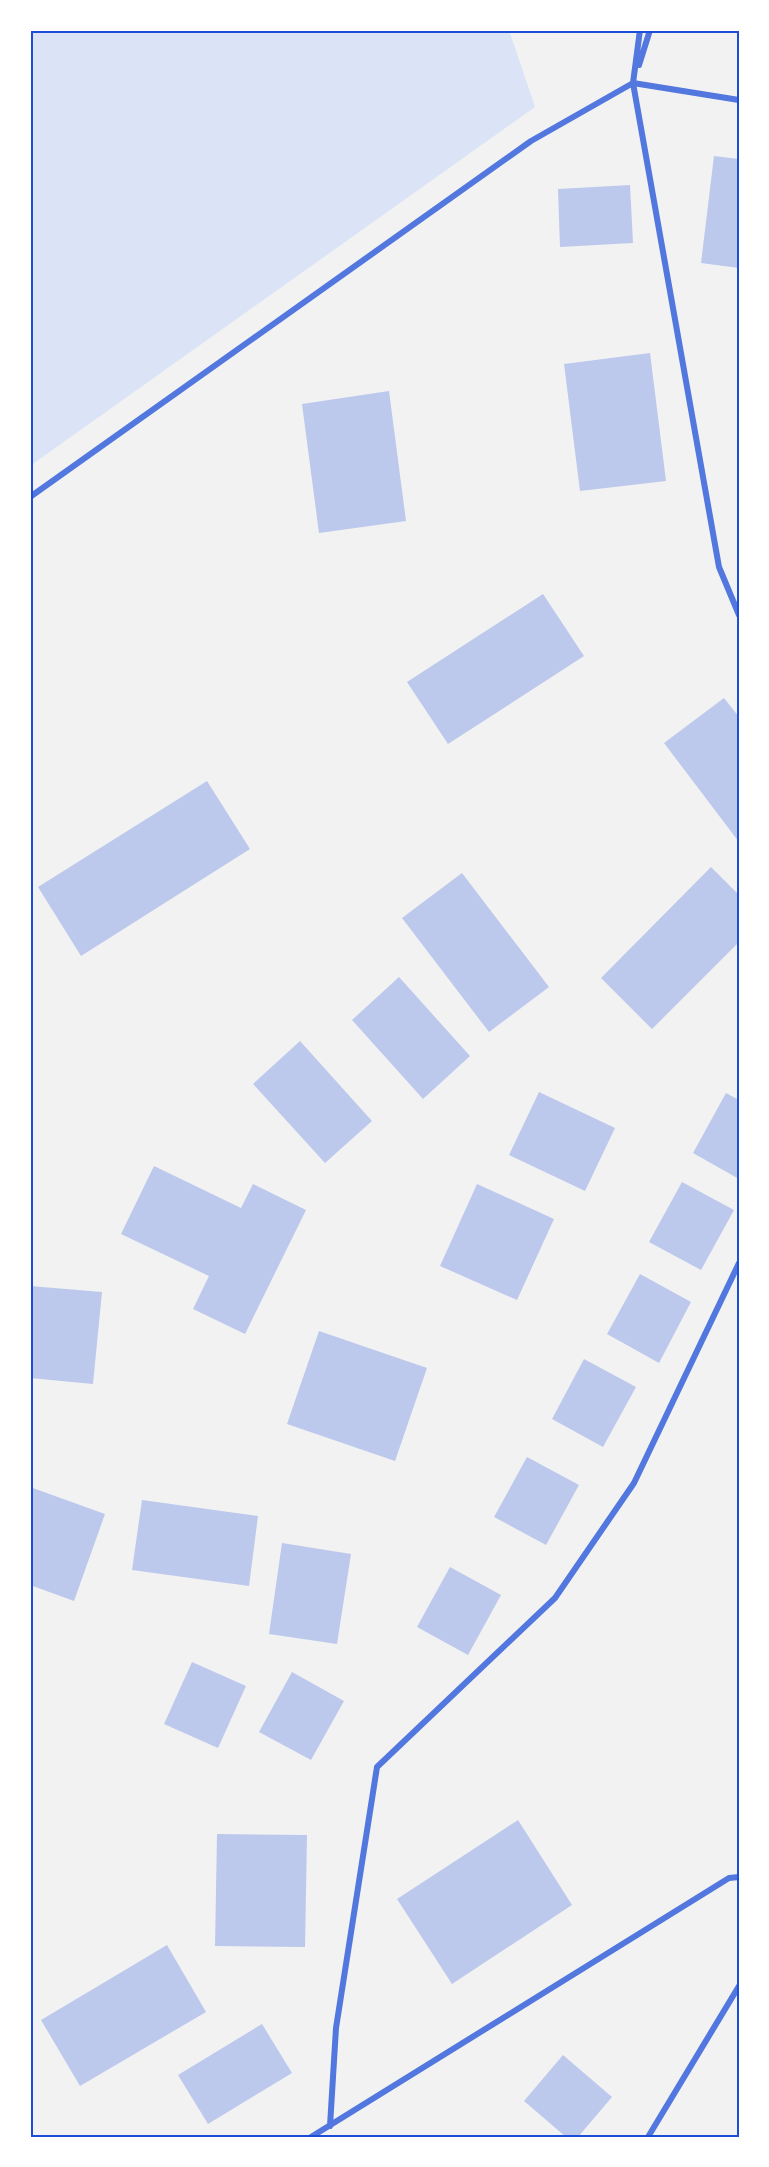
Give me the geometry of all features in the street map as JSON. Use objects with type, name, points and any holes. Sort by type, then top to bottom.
[{"type":"street","points":[[640,30],[633,82],[719,567],[739,615]]},
{"type":"street","points":[[633,82],[650,30]]},
{"type":"street","points":[[30,497],[531,141],[633,82],[739,100]]},
{"type":"street","points":[[330,2126],[336,2028],[377,1767],[555,1598],[634,1483],[739,1263]]},
{"type":"street","points":[[311,2137],[729,1878],[739,1877]]},
{"type":"street","points":[[648,2137],[739,1986]]},
{"type":"shaded area","points":[[30,30],[509,30],[535,107],[30,466]]},
{"type":"building","points":[[714,156],[739,159],[739,268],[701,263]]},
{"type":"building","points":[[630,185],[633,243],[560,247],[558,189]]},
{"type":"building","points":[[650,353],[666,481],[580,491],[564,364]]},
{"type":"building","points":[[389,391],[406,521],[319,533],[302,404]]},
{"type":"building","points":[[543,594],[584,656],[448,744],[407,682]]},
{"type":"building","points":[[724,698],[739,717],[739,842],[664,743]]},
{"type":"building","points":[[207,781],[250,849],[81,956],[38,887]]},
{"type":"building","points":[[711,867],[739,895],[739,942],[652,1029],[601,978]]},
{"type":"building","points":[[462,873],[549,987],[489,1032],[402,918]]},
{"type":"building","points":[[399,977],[470,1056],[423,1099],[352,1020]]},
{"type":"building","points":[[300,1041],[372,1121],[325,1163],[253,1084]]},
{"type":"building","points":[[539,1092],[615,1128],[585,1191],[509,1155]]},
{"type":"building","points":[[726,1093],[739,1100],[739,1179],[693,1153]]},
{"type":"building","points":[[154,1166],[241,1208],[253,1184],[306,1210],[245,1334],[193,1309],[209,1276],[121,1234]]},
{"type":"building","points":[[682,1182],[734,1210],[701,1270],[649,1242]]},
{"type":"building","points":[[477,1184],[554,1219],[517,1300],[440,1266]]},
{"type":"building","points":[[640,1274],[691,1302],[659,1363],[607,1334]]},
{"type":"building","points":[[30,1286],[102,1292],[93,1384],[30,1378]]},
{"type":"building","points":[[319,1331],[427,1368],[395,1461],[287,1424]]},
{"type":"building","points":[[584,1359],[636,1387],[603,1447],[552,1419]]},
{"type":"building","points":[[527,1457],[579,1485],[546,1545],[494,1517]]},
{"type":"building","points":[[30,1487],[105,1514],[74,1601],[30,1585]]},
{"type":"building","points":[[142,1500],[258,1516],[249,1586],[132,1570]]},
{"type":"building","points":[[282,1543],[351,1554],[337,1644],[269,1634]]},
{"type":"building","points":[[450,1567],[501,1595],[468,1655],[417,1627]]},
{"type":"building","points":[[192,1662],[246,1686],[218,1748],[164,1724]]},
{"type":"building","points":[[292,1672],[344,1701],[311,1760],[259,1732]]},
{"type":"building","points":[[518,1820],[572,1905],[452,1984],[397,1899]]},
{"type":"building","points":[[217,1834],[307,1835],[305,1947],[215,1946]]},
{"type":"building","points":[[167,1945],[206,2012],[80,2086],[41,2020]]},
{"type":"building","points":[[262,2024],[292,2073],[208,2124],[178,2075]]},
{"type":"building","points":[[563,2055],[612,2097],[578,2137],[566,2137],[524,2101]]}]
